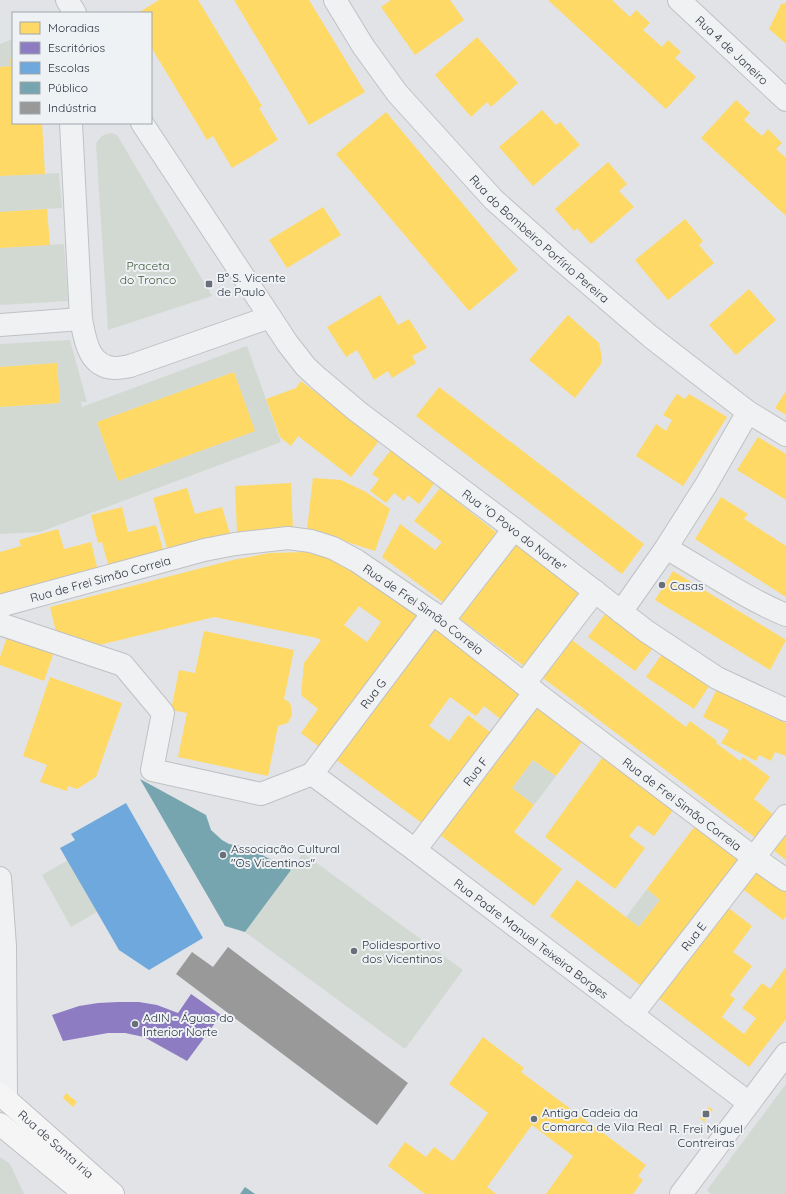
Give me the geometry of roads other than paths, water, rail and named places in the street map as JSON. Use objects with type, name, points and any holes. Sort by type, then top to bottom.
[{"type":"main road","name":"Rua de Santa Iria","points":[[3,1096],[113,1194]]},
{"type":"main road","name":"Rua de Santa Iria","points":[[0,1124],[85,1194]]},
{"type":"street","points":[[66,0],[66,12]]},
{"type":"street","points":[[66,0],[74,12]]},
{"type":"street","name":"Rua do Bombeiro Porfírio Pereira","points":[[335,0],[363,46],[397,93],[493,198],[561,260],[651,337],[748,412],[786,435]]},
{"type":"street","name":"Rua 4 de Janeiro","points":[[679,0],[786,100]]},
{"type":"street","points":[[71,124],[81,319],[86,342],[91,355],[101,364],[114,368],[130,366],[270,317],[143,124]]},
{"type":"street","name":"Rua \"O Povo do Norte\"","points":[[270,317],[296,355],[318,378],[357,411],[514,529],[646,631],[717,678],[786,710]]},
{"type":"street","points":[[0,325],[81,319]]},
{"type":"street","points":[[621,612],[666,548],[706,485],[748,412]]},
{"type":"street","name":"Rua G","points":[[312,774],[438,617],[514,529]]},
{"type":"street","name":"Rua de Frei Simão Correia","points":[[0,606],[204,550],[235,544],[288,538],[311,541],[333,548],[357,561],[438,617],[529,688],[753,857],[786,880]]},
{"type":"street","points":[[666,548],[772,610],[786,615]]},
{"type":"street","name":"Rua F","points":[[415,850],[529,688],[594,591]]},
{"type":"street","points":[[0,624],[123,665],[163,713],[152,770],[261,794],[312,774]]},
{"type":"street","name":"Rua Padre Manuel Teixeira Borges","points":[[312,774],[415,850],[749,1103]]},
{"type":"street","name":"Rua E","points":[[632,1015],[786,816]]},
{"type":"street","points":[[0,878],[5,946],[3,1096]]},
{"type":"street","points":[[681,1194],[786,1054]]},
{"type":"place","name":"Bº S. Vicente de Paulo","points":[[209,284]]},
{"type":"place","name":"Casas","points":[[662,585]]},
{"type":"place","name":"Associação Cultural \"Os Vicentinos\"","points":[[223,855]]},
{"type":"place","name":"Polidesportivo dos Vicentinos","points":[[354,951]]},
{"type":"place","name":"AdIN - Águas do Interior Norte","points":[[135,1024]]},
{"type":"place","name":"R. Frei Miguel Contreiras","points":[[706,1114]]},
{"type":"place","name":"Antiga Cadeia da Comarca de Vila Real","points":[[534,1119]]},
{"type":"park label","name":"Praceta do Tronco","points":[[148,272]]}]
